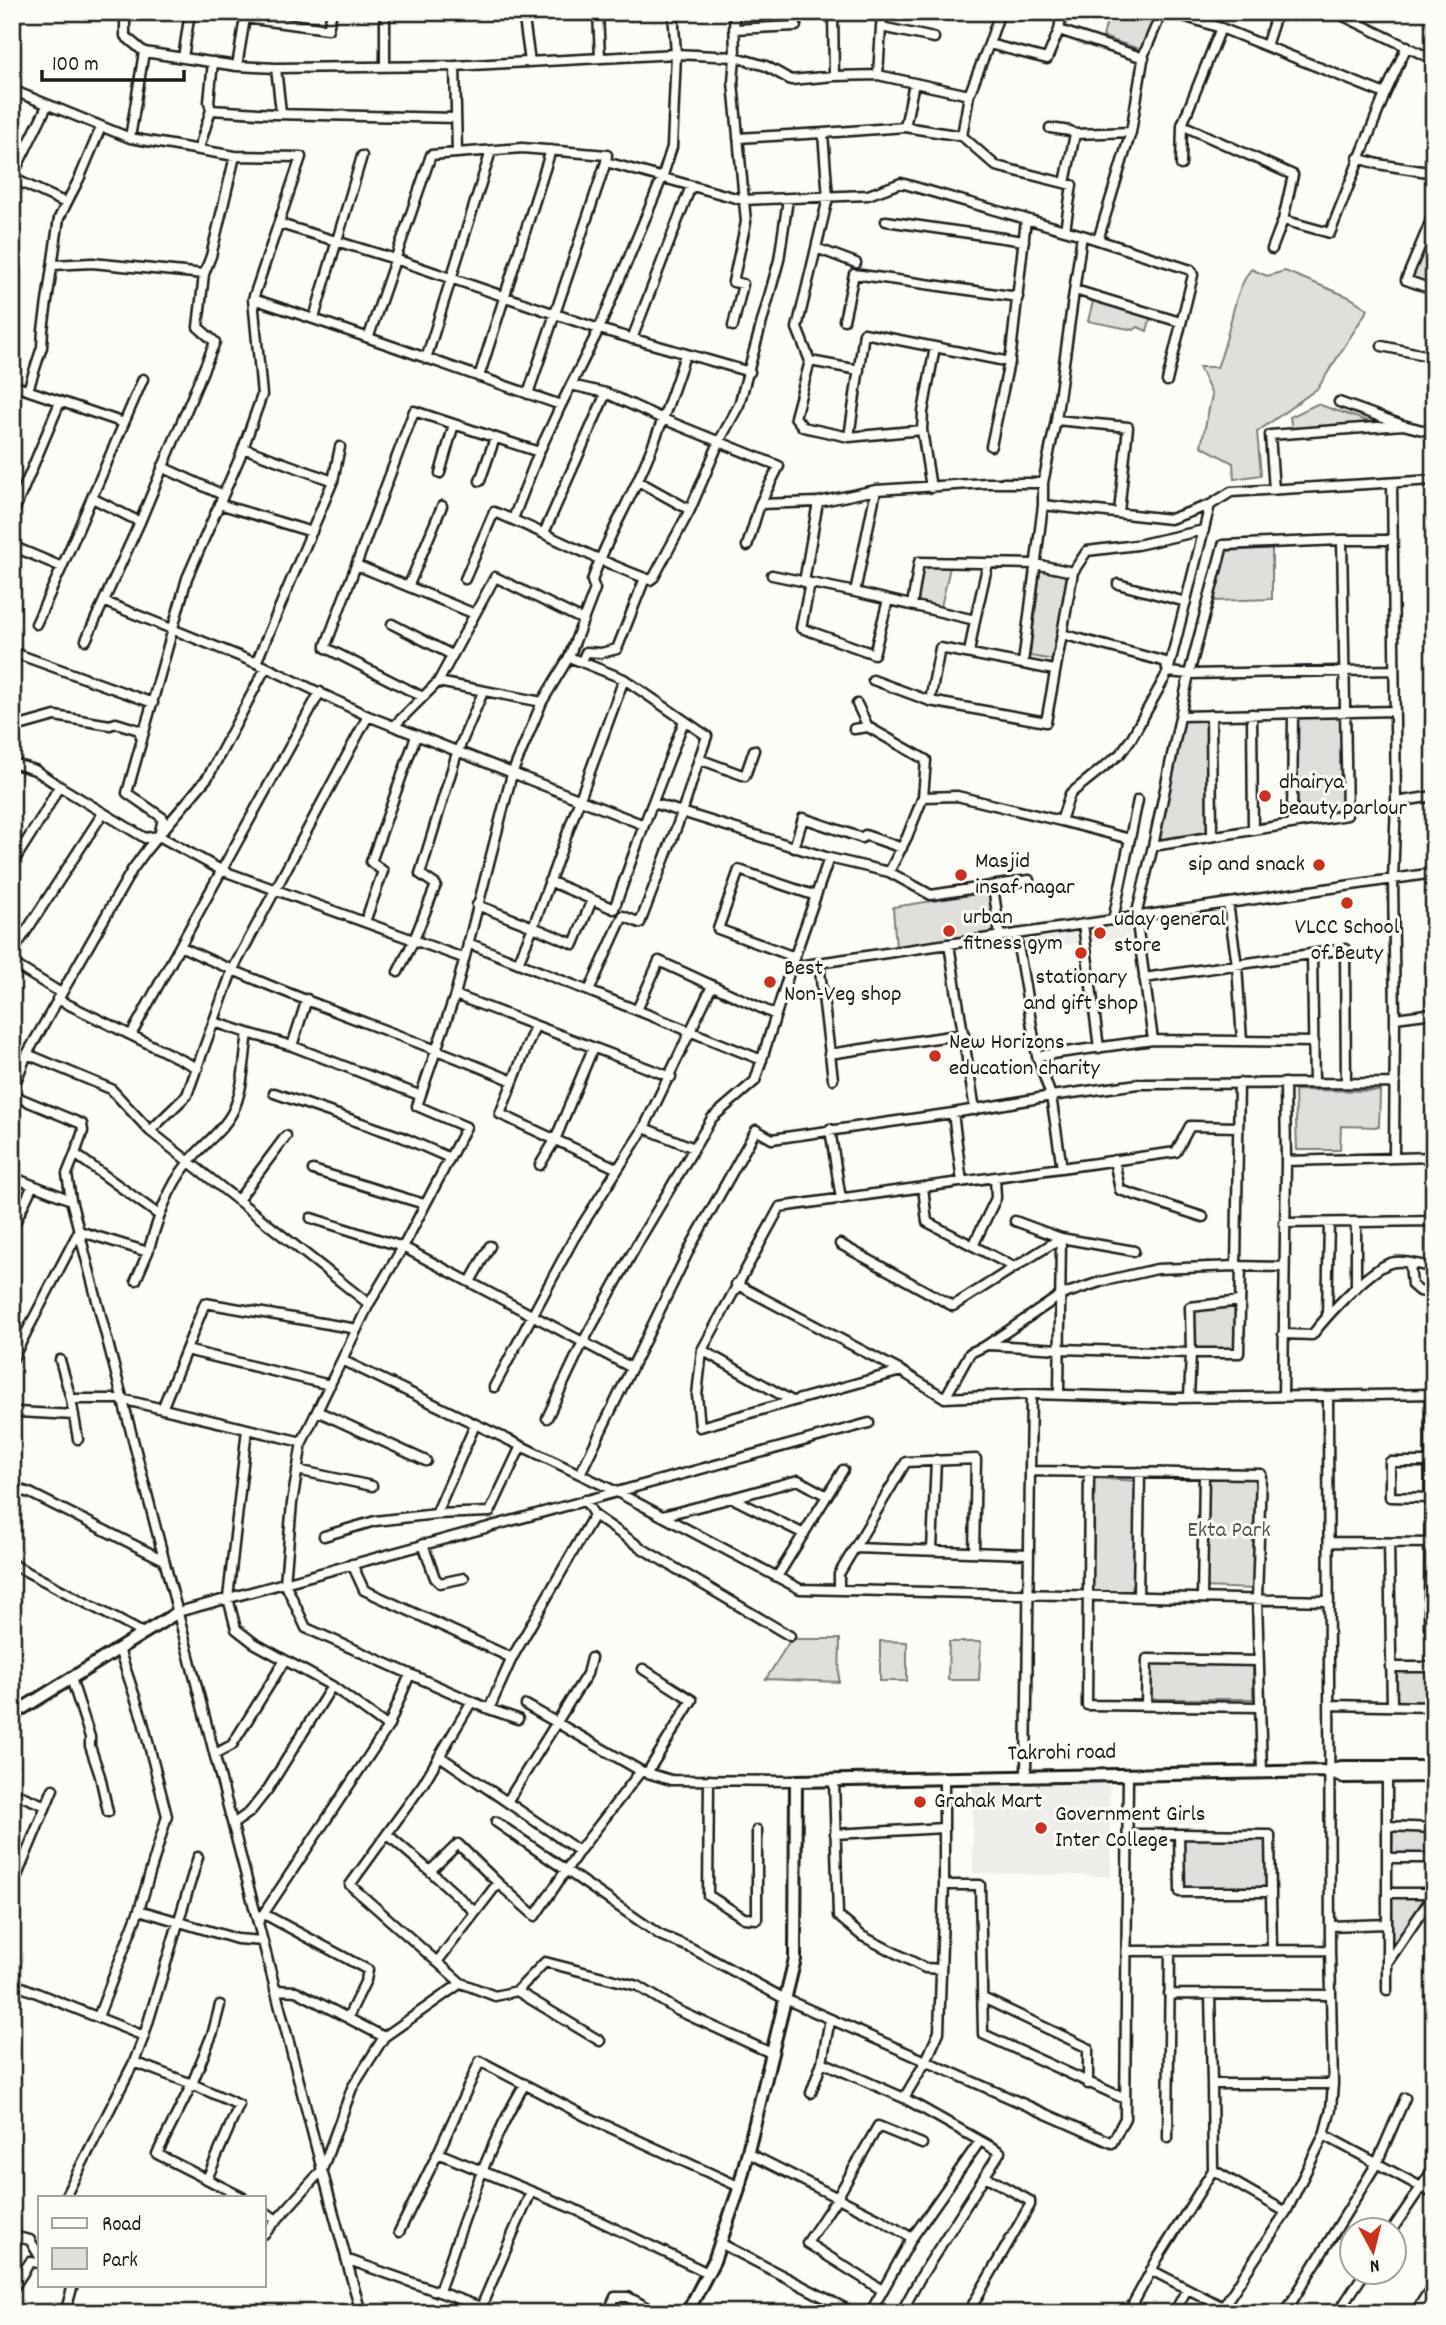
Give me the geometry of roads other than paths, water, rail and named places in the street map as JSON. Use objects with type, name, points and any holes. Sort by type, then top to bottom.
[{"type":"street","points":[[125,12],[125,36],[144,52],[237,66],[455,66],[676,54],[735,57],[766,66],[792,80],[878,75],[969,95]]},
{"type":"street","points":[[184,58],[190,12]]},
{"type":"street","points":[[237,66],[246,15],[328,29],[332,12]]},
{"type":"street","points":[[385,12],[385,65]]},
{"type":"street","points":[[523,12],[530,62]]},
{"type":"street","points":[[598,12],[600,58]]},
{"type":"street","points":[[513,519],[539,452],[598,329],[662,178],[672,147],[676,54],[673,12]]},
{"type":"street","points":[[733,327],[743,285],[733,282],[746,222],[733,82],[734,12]]},
{"type":"street","points":[[734,29],[796,26],[796,12]]},
{"type":"street","points":[[833,12],[834,76]]},
{"type":"street","points":[[878,75],[882,12]]},
{"type":"street","points":[[962,136],[969,95],[1000,12]]},
{"type":"street","points":[[989,44],[1047,59],[1059,30],[1062,12]]},
{"type":"street","points":[[1098,240],[1131,131],[1144,58],[1162,12]]},
{"type":"street","points":[[1171,12],[1221,28],[1385,94]]},
{"type":"street","points":[[1266,46],[1277,12]]},
{"type":"street","points":[[1335,12],[1434,60]]},
{"type":"street","points":[[881,27],[934,38]]},
{"type":"street","points":[[1181,165],[1182,125],[1221,28]]},
{"type":"street","points":[[1059,30],[1144,58]]},
{"type":"street","points":[[1283,220],[1330,233],[1358,158],[1407,46]]},
{"type":"street","points":[[130,138],[144,52]]},
{"type":"street","points":[[199,148],[211,110],[209,102],[213,62]]},
{"type":"street","points":[[455,66],[457,153]]},
{"type":"street","points":[[276,68],[281,113]]},
{"type":"street","points":[[905,127],[914,83]]},
{"type":"street","points":[[12,90],[130,138],[234,156],[301,157],[253,299],[261,394],[243,448],[187,579],[127,793],[163,818],[159,836]]},
{"type":"street","points":[[47,106],[12,177],[66,203]]},
{"type":"street","points":[[211,110],[456,118]]},
{"type":"street","points":[[1182,125],[1293,175],[1283,220],[1272,249]]},
{"type":"street","points":[[28,390],[42,347],[59,218],[101,127]]},
{"type":"street","points":[[738,138],[905,127],[962,136],[996,166],[1072,185],[1065,230]]},
{"type":"street","points":[[1050,128],[1075,134],[1131,131]]},
{"type":"street","points":[[822,133],[828,198],[797,328],[810,361],[795,417],[803,427],[849,437],[922,430]]},
{"type":"street","points":[[1065,183],[1075,134]]},
{"type":"street","points":[[369,336],[431,155],[523,148],[607,155],[528,394]]},
{"type":"street","points":[[479,377],[551,150]]},
{"type":"street","points":[[426,359],[491,151]]},
{"type":"street","points":[[86,640],[140,522],[215,342],[198,327],[204,274],[211,256],[234,156]]},
{"type":"street","points":[[314,318],[362,156]]},
{"type":"street","points":[[1358,158],[1434,173]]},
{"type":"street","points":[[606,162],[743,200],[868,195],[901,183],[1082,235],[1191,270],[1193,275],[1167,381]]},
{"type":"street","points":[[632,339],[691,186]]},
{"type":"street","points":[[466,579],[494,512],[544,533],[599,561],[650,580],[654,577],[690,510],[720,440],[740,405],[779,260],[788,199]]},
{"type":"street","points":[[1434,213],[1406,281],[1434,290]]},
{"type":"street","points":[[991,446],[1010,362],[1026,219]]},
{"type":"street","points":[[886,221],[1024,241]]},
{"type":"street","points":[[280,224],[395,259],[598,329],[750,372]]},
{"type":"street","points":[[1023,663],[1042,505],[1042,483],[1056,420],[1082,235]]},
{"type":"street","points":[[1421,245],[1434,244]]},
{"type":"street","points":[[816,248],[856,263]]},
{"type":"street","points":[[53,265],[92,263],[204,274]]},
{"type":"street","points":[[844,320],[854,274],[1018,297]]},
{"type":"street","points":[[1075,290],[1180,322]]},
{"type":"street","points":[[253,299],[369,336],[426,359],[561,405]]},
{"type":"street","points":[[849,437],[864,333],[1010,362]]},
{"type":"street","points":[[1382,346],[1434,358]]},
{"type":"street","points":[[930,488],[922,430],[935,347]]},
{"type":"street","points":[[518,1719],[489,1709],[306,1628],[285,1583],[298,1470],[302,1442],[369,1304],[403,1247],[466,1127],[417,1106],[419,1095],[455,995],[512,774],[542,702],[569,657],[595,589],[592,581],[599,561],[638,481],[685,355]]},
{"type":"street","points":[[810,361],[859,370]]},
{"type":"street","points":[[36,624],[142,379]]},
{"type":"street","points":[[12,385],[124,424]]},
{"type":"street","points":[[571,386],[606,393],[779,466],[760,504],[747,546]]},
{"type":"street","points":[[544,533],[606,393]]},
{"type":"street","points":[[12,516],[60,402]]},
{"type":"street","points":[[1339,402],[1434,433]]},
{"type":"street","points":[[421,696],[326,649],[414,411],[539,452]]},
{"type":"street","points":[[1056,420],[1128,427],[1119,512]]},
{"type":"street","points":[[439,473],[454,424]]},
{"type":"street","points":[[1274,490],[1269,435],[1403,425]]},
{"type":"street","points":[[480,481],[495,438]]},
{"type":"street","points":[[256,663],[333,481],[340,447]]},
{"type":"street","points":[[243,448],[333,481]]},
{"type":"street","points":[[162,467],[223,495]]},
{"type":"street","points":[[1042,505],[1170,519],[1210,505],[1231,492],[1434,480]]},
{"type":"street","points":[[638,481],[690,510]]},
{"type":"street","points":[[760,504],[818,502],[876,490],[986,483],[1042,483]]},
{"type":"street","points":[[1392,484],[1396,803],[1392,879],[1394,1157]]},
{"type":"street","points":[[855,592],[876,490]]},
{"type":"street","points":[[92,498],[140,522]]},
{"type":"street","points":[[818,502],[801,628],[874,654],[888,600]]},
{"type":"street","points":[[219,504],[312,533]]},
{"type":"street","points":[[1060,821],[1070,794],[1120,754],[1126,746],[1168,672],[1210,505]]},
{"type":"street","points":[[410,585],[442,506]]},
{"type":"street","points":[[873,680],[930,701],[1046,722],[1073,572],[1087,551],[1137,545],[1204,530]]},
{"type":"street","points":[[1153,846],[1347,815],[1342,540]]},
{"type":"street","points":[[1153,1040],[1136,916],[1182,716],[1189,674],[1223,545],[1393,540]]},
{"type":"street","points":[[12,546],[62,567]]},
{"type":"street","points":[[912,605],[919,562],[1035,564],[1073,572]]},
{"type":"street","points":[[969,653],[988,563]]},
{"type":"street","points":[[356,565],[475,614]]},
{"type":"street","points":[[772,576],[975,620]]},
{"type":"street","points":[[394,726],[421,696],[438,682],[495,577],[583,620]]},
{"type":"street","points":[[582,661],[586,652],[601,653],[617,649],[645,578]]},
{"type":"street","points":[[1118,584],[1186,602]]},
{"type":"street","points":[[105,601],[267,667],[416,736],[644,825]]},
{"type":"street","points":[[392,624],[452,655]]},
{"type":"street","points":[[1062,634],[1166,662],[1168,672]]},
{"type":"street","points":[[930,701],[940,648],[1054,670]]},
{"type":"street","points":[[12,652],[153,703]]},
{"type":"street","points":[[549,881],[640,923],[682,813],[706,736],[624,679],[569,657]]},
{"type":"street","points":[[267,667],[208,777],[132,870],[27,1054],[12,1093],[82,1124],[83,1130],[67,1174],[71,1200],[361,2313]]},
{"type":"street","points":[[1168,672],[1189,674],[1394,670]]},
{"type":"street","points":[[518,963],[624,679]]},
{"type":"street","points":[[438,682],[542,702]]},
{"type":"street","points":[[131,1035],[320,692]]},
{"type":"street","points":[[398,972],[436,885],[420,874],[457,752],[484,692]]},
{"type":"street","points":[[857,704],[868,727],[926,760],[923,797],[889,872]]},
{"type":"street","points":[[1182,716],[1395,711]]},
{"type":"street","points":[[1292,824],[1293,713]]},
{"type":"street","points":[[1252,714],[1253,830]]},
{"type":"street","points":[[1211,715],[1212,836]]},
{"type":"street","points":[[12,727],[55,716],[110,725],[116,723],[139,730],[142,740]]},
{"type":"street","points":[[150,1131],[187,1095],[232,971],[368,716]]},
{"type":"street","points":[[614,909],[684,720]]},
{"type":"street","points":[[854,729],[868,727]]},
{"type":"street","points":[[365,922],[383,871],[371,862],[416,736]]},
{"type":"street","points":[[699,759],[745,776],[754,750]]},
{"type":"street","points":[[12,763],[35,770],[145,838],[159,836],[220,870],[463,958]]},
{"type":"street","points":[[12,864],[46,812],[59,786]]},
{"type":"street","points":[[923,797],[957,796],[1130,839]]},
{"type":"street","points":[[1396,803],[1434,796]]},
{"type":"street","points":[[1113,920],[1138,800]]},
{"type":"street","points":[[653,803],[829,859],[889,872],[931,895],[1029,880]]},
{"type":"street","points":[[12,953],[103,813]]},
{"type":"street","points":[[794,848],[803,818],[902,848]]},
{"type":"street","points":[[547,1418],[583,1342],[712,1118],[755,1081],[829,859]]},
{"type":"street","points":[[795,957],[718,929],[739,870],[816,897]]},
{"type":"street","points":[[791,967],[1434,873]]},
{"type":"street","points":[[993,886],[1000,936]]},
{"type":"street","points":[[477,905],[574,944],[592,900]]},
{"type":"street","points":[[1228,903],[1237,965],[1242,1041]]},
{"type":"street","points":[[589,991],[623,916]]},
{"type":"street","points":[[1083,924],[1099,1048]]},
{"type":"street","points":[[1016,934],[1037,1056],[1051,1096],[1062,1168]]},
{"type":"street","points":[[468,943],[762,1059]]},
{"type":"street","points":[[949,944],[975,1110]]},
{"type":"street","points":[[180,946],[232,971],[513,1081]]},
{"type":"street","points":[[1144,978],[1345,949],[1346,1083]]},
{"type":"street","points":[[1312,954],[1314,1083]]},
{"type":"street","points":[[637,1010],[659,961],[776,1015]]},
{"type":"street","points":[[12,963],[59,996],[198,1068]]},
{"type":"street","points":[[820,963],[833,1079]]},
{"type":"street","points":[[494,1387],[573,1238],[644,1128],[671,1077],[712,986]]},
{"type":"street","points":[[455,995],[671,1077]]},
{"type":"street","points":[[292,1046],[307,999]]},
{"type":"street","points":[[1395,1018],[1434,1013]]},
{"type":"street","points":[[214,1022],[292,1046],[419,1095]]},
{"type":"street","points":[[535,1026],[500,1114],[618,1169]]},
{"type":"street","points":[[136,1280],[172,1186],[189,1162],[232,1114],[248,1033]]},
{"type":"street","points":[[829,1054],[964,1034]]},
{"type":"street","points":[[1037,1056],[1153,1040],[1314,1041]]},
{"type":"street","points":[[540,1165],[555,1140],[593,1048]]},
{"type":"street","points":[[27,1054],[111,1089],[150,1131],[369,1304]]},
{"type":"street","points":[[987,1345],[1239,1353],[1239,1083]]},
{"type":"street","points":[[1283,1396],[1286,1161],[1284,1083]]},
{"type":"street","points":[[580,1474],[692,1244],[755,1130],[772,1139],[1138,1084],[1395,1083]]},
{"type":"street","points":[[274,1093],[402,1137],[450,1158]]},
{"type":"street","points":[[953,1113],[962,1182]]},
{"type":"street","points":[[901,1371],[700,1427],[697,1395],[702,1350],[780,1207],[1176,1152],[1191,1126],[1238,1126]]},
{"type":"street","points":[[644,1128],[694,1148]]},
{"type":"street","points":[[830,1129],[841,1199]]},
{"type":"street","points":[[238,1200],[286,1136]]},
{"type":"street","points":[[75,1153],[159,1215]]},
{"type":"street","points":[[1286,1161],[1434,1157]]},
{"type":"street","points":[[1114,1160],[1120,1190],[1203,1217]]},
{"type":"street","points":[[313,1170],[424,1204]]},
{"type":"street","points":[[12,1177],[71,1200]]},
{"type":"street","points":[[972,1246],[996,1198],[995,1177]]},
{"type":"street","points":[[12,1229],[33,1185]]},
{"type":"street","points":[[923,1187],[927,1222],[1014,1267]]},
{"type":"street","points":[[311,1218],[403,1247],[632,1368]]},
{"type":"street","points":[[1015,1222],[1061,1238],[1134,1251]]},
{"type":"street","points":[[1356,1222],[1356,1288]]},
{"type":"street","points":[[1284,1223],[1433,1222],[1434,1328]]},
{"type":"street","points":[[1327,1316],[1329,1223]]},
{"type":"street","points":[[79,1231],[148,1252]]},
{"type":"street","points":[[12,1360],[79,1231]]},
{"type":"street","points":[[840,1244],[953,1306],[1061,1238]]},
{"type":"street","points":[[1059,1394],[1061,1238]]},
{"type":"street","points":[[470,1282],[490,1246]]},
{"type":"street","points":[[1283,1334],[1312,1335],[1327,1316],[1370,1275],[1393,1262],[1433,1267]]},
{"type":"street","points":[[1410,1264],[1412,1285],[1419,1291],[1433,1293]]},
{"type":"street","points":[[945,1398],[970,1353],[987,1345],[1061,1295],[1100,1282],[1157,1269],[1284,1267]]},
{"type":"street","points":[[736,1284],[901,1371],[945,1398],[1031,1394],[1189,1398],[1432,1394],[1429,1462],[1429,1628],[1434,1628]]},
{"type":"street","points":[[1189,1398],[1191,1307],[1240,1301]]},
{"type":"street","points":[[162,1409],[205,1303],[357,1329]]},
{"type":"street","points":[[186,1350],[330,1385]]},
{"type":"street","points":[[702,1350],[792,1401]]},
{"type":"street","points":[[61,1360],[78,1439]]},
{"type":"street","points":[[342,1360],[615,1491],[800,1590],[1329,1601]]},
{"type":"street","points":[[1026,1775],[1031,1394]]},
{"type":"street","points":[[1151,2270],[1222,2310],[1286,2212],[1324,2135],[1331,2109],[1333,2084],[1328,1396]]},
{"type":"street","points":[[71,1399],[121,1399],[302,1442]]},
{"type":"street","points":[[317,1411],[426,1461]]},
{"type":"street","points":[[17,1412],[74,1415]]},
{"type":"street","points":[[12,1714],[178,1612],[869,1423]]},
{"type":"street","points":[[436,1514],[475,1425]]},
{"type":"street","points":[[247,1429],[228,1598],[236,1629],[254,1643],[332,1686],[387,1727]]},
{"type":"street","points":[[324,1536],[375,1521],[436,1514],[491,1512],[521,1446]]},
{"type":"street","points":[[839,1590],[839,1574],[906,1462],[976,1459],[974,1552]]},
{"type":"street","points":[[932,1550],[936,1460]]},
{"type":"street","points":[[1429,1462],[1390,1462],[1390,1497],[1431,1498]]},
{"type":"street","points":[[298,1470],[372,1486]]},
{"type":"street","points":[[777,1577],[842,1470]]},
{"type":"street","points":[[1030,1471],[1261,1474],[1257,1600],[1262,1772]]},
{"type":"street","points":[[1089,1471],[1087,1705],[1260,1707]]},
{"type":"street","points":[[1138,1596],[1140,1472]]},
{"type":"street","points":[[1202,1598],[1204,1473]]},
{"type":"street","points":[[662,1516],[798,1480],[827,1496]]},
{"type":"street","points":[[12,1487],[32,1494],[164,1560]]},
{"type":"street","points":[[732,1498],[804,1534]]},
{"type":"street","points":[[585,1500],[594,1515],[643,1549],[790,1636]]},
{"type":"street","points":[[489,1709],[512,1658],[594,1515]]},
{"type":"street","points":[[1329,1542],[1431,1543]]},
{"type":"street","points":[[1389,1543],[1392,1706]]},
{"type":"street","points":[[423,1544],[435,1578],[440,1583],[464,1578]]},
{"type":"street","points":[[855,1548],[1029,1554]]},
{"type":"street","points":[[12,1564],[144,1633]]},
{"type":"street","points":[[352,1564],[365,1590],[512,1658]]},
{"type":"street","points":[[98,2017],[139,1910],[167,1816],[142,1718],[119,1649]]},
{"type":"street","points":[[508,1802],[587,1674],[591,1658]]},
{"type":"street","points":[[1146,1705],[1147,1659],[1259,1661]]},
{"type":"street","points":[[215,1754],[232,1745],[285,1660]]},
{"type":"street","points":[[1390,1667],[1434,1667]]},
{"type":"street","points":[[430,1871],[458,1844],[535,1916],[579,1851],[644,1772],[692,1700],[643,1669]]},
{"type":"street","points":[[258,1922],[387,1727],[410,1674]]},
{"type":"street","points":[[71,1678],[90,1737],[108,1812]]},
{"type":"street","points":[[233,1824],[250,1812],[268,1789],[332,1686]]},
{"type":"street","points":[[472,1701],[441,1756],[349,1885],[461,1983],[495,1996],[517,1991],[545,1962],[638,1986],[677,2010],[771,2053]]},
{"type":"street","points":[[526,1705],[644,1772],[671,1780],[796,1781],[795,1958],[740,2187],[708,2273],[687,2313]]},
{"type":"street","points":[[1329,1705],[1434,1707]]},
{"type":"street","points":[[441,1756],[579,1851]]},
{"type":"street","points":[[1329,1771],[1342,1767],[1434,1767]]},
{"type":"street","points":[[1329,1771],[1343,1777],[1434,1776]]},
{"type":"street","name":"Takrohi road","points":[[796,1781],[1329,1771]]},
{"type":"street","points":[[496,1822],[660,1936],[691,1948],[785,1999],[1112,2143],[1125,2118],[1128,1774]]},
{"type":"street","points":[[1387,1776],[1387,1990]]},
{"type":"street","points":[[904,2098],[926,2061],[939,2032],[944,1885],[944,1777]]},
{"type":"street","points":[[709,1780],[708,1895],[744,1918],[757,1919],[757,1830]]},
{"type":"street","points":[[834,1780],[838,1916],[862,1936],[925,1968],[941,1969]]},
{"type":"street","points":[[13,1886],[53,1789]]},
{"type":"street","points":[[12,1792],[46,1806]]},
{"type":"street","points":[[1387,1826],[1434,1828]]},
{"type":"street","points":[[835,1834],[944,1828]]},
{"type":"street","points":[[387,1834],[475,1912]]},
{"type":"street","points":[[1128,1835],[1270,1835],[1272,1950]]},
{"type":"street","points":[[1179,1835],[1180,1892],[1271,1892]]},
{"type":"street","points":[[66,2196],[134,2062],[198,1857]]},
{"type":"street","points":[[1387,1858],[1434,1858]]},
{"type":"street","points":[[437,1962],[498,1883]]},
{"type":"street","points":[[944,1885],[981,1885],[983,2034],[1125,2099]]},
{"type":"street","points":[[1387,1893],[1434,1893]]},
{"type":"street","points":[[1387,1963],[1434,1893]]},
{"type":"street","points":[[139,1910],[237,1939],[263,1941]]},
{"type":"street","points":[[264,1914],[368,1970],[348,2017]]},
{"type":"street","points":[[1330,1926],[1387,1924]]},
{"type":"street","points":[[1168,2138],[1170,1950]]},
{"type":"street","points":[[1127,1951],[1330,1950]]},
{"type":"street","points":[[12,1983],[144,2036]]},
{"type":"street","points":[[266,2232],[322,2170],[352,2088],[384,2037],[461,1983]]},
{"type":"street","points":[[275,1990],[296,1991],[384,2037]]},
{"type":"street","points":[[517,1991],[600,2041]]},
{"type":"street","points":[[1169,1994],[1331,1995]]},
{"type":"street","points":[[1128,2313],[1151,2270],[1213,2170],[1210,1994]]},
{"type":"street","points":[[983,1998],[1088,2048],[1088,2084]]},
{"type":"street","points":[[219,2005],[213,2032],[192,2084],[157,2154],[240,2196]]},
{"type":"street","points":[[811,2093],[822,2062],[830,2019]]},
{"type":"street","points":[[399,2232],[480,2061],[583,2115],[740,2187]]},
{"type":"street","points":[[134,2062],[239,2105],[207,2179]]},
{"type":"street","points":[[822,2062],[904,2098],[1000,2152],[920,2277],[901,2313]]},
{"type":"street","points":[[439,2291],[511,2107],[525,2084]]},
{"type":"street","points":[[1212,2084],[1333,2084]]},
{"type":"street","points":[[1288,2308],[1377,2163],[1405,2098]]},
{"type":"street","points":[[882,2290],[807,2244],[878,2126],[922,2144]]},
{"type":"street","points":[[1324,2135],[1434,2194]]},
{"type":"street","points":[[870,2313],[912,2238],[980,2141]]},
{"type":"street","points":[[438,2153],[574,2209],[708,2273]]},
{"type":"street","points":[[748,2153],[878,2218],[912,2238]]},
{"type":"street","points":[[1402,2216],[1434,2168]]},
{"type":"street","points":[[1213,2170],[1286,2212]]},
{"type":"street","points":[[968,2313],[1030,2205],[1030,2201],[985,2176]]},
{"type":"street","points":[[346,2259],[481,2307],[531,2192]]},
{"type":"street","points":[[266,2212],[277,2220]]},
{"type":"street","points":[[12,2236],[30,2240],[38,2250]]},
{"type":"street","points":[[720,2244],[839,2309],[854,2313]]},
{"type":"street","points":[[12,2290],[30,2262],[38,2263]]},
{"type":"street","points":[[1415,2313],[1434,2283]]},
{"type":"street","points":[[65,2313],[73,2286]]},
{"type":"street","points":[[1338,2313],[1356,2286]]},
{"type":"street","points":[[1174,2313],[1187,2288]]},
{"type":"street","points":[[608,2313],[615,2297],[628,2297],[658,2313]]},
{"type":"place","name":"dhairya beauty parlour","points":[[1265,796]]},
{"type":"place","name":"sip and snack","points":[[1319,865]]},
{"type":"place","name":"Masjid insaf nagar","points":[[961,875]]},
{"type":"place","name":"VLCC School of Beuty","points":[[1347,903]]},
{"type":"place","name":"urban fitness gym","points":[[949,931]]},
{"type":"place","name":"uday general store","points":[[1100,933]]},
{"type":"place","name":"stationary and gift shop","points":[[1081,953]]},
{"type":"place","name":"Best Non-Veg shop","points":[[770,982]]},
{"type":"place","name":"New Horizons education charity","points":[[935,1056]]},
{"type":"place","name":"Grahak Mart","points":[[920,1802]]},
{"type":"place","name":"Government Girls Inter College","points":[[1041,1828]]},
{"type":"park label","name":"Ekta Park","points":[[1229,1531]]}]
